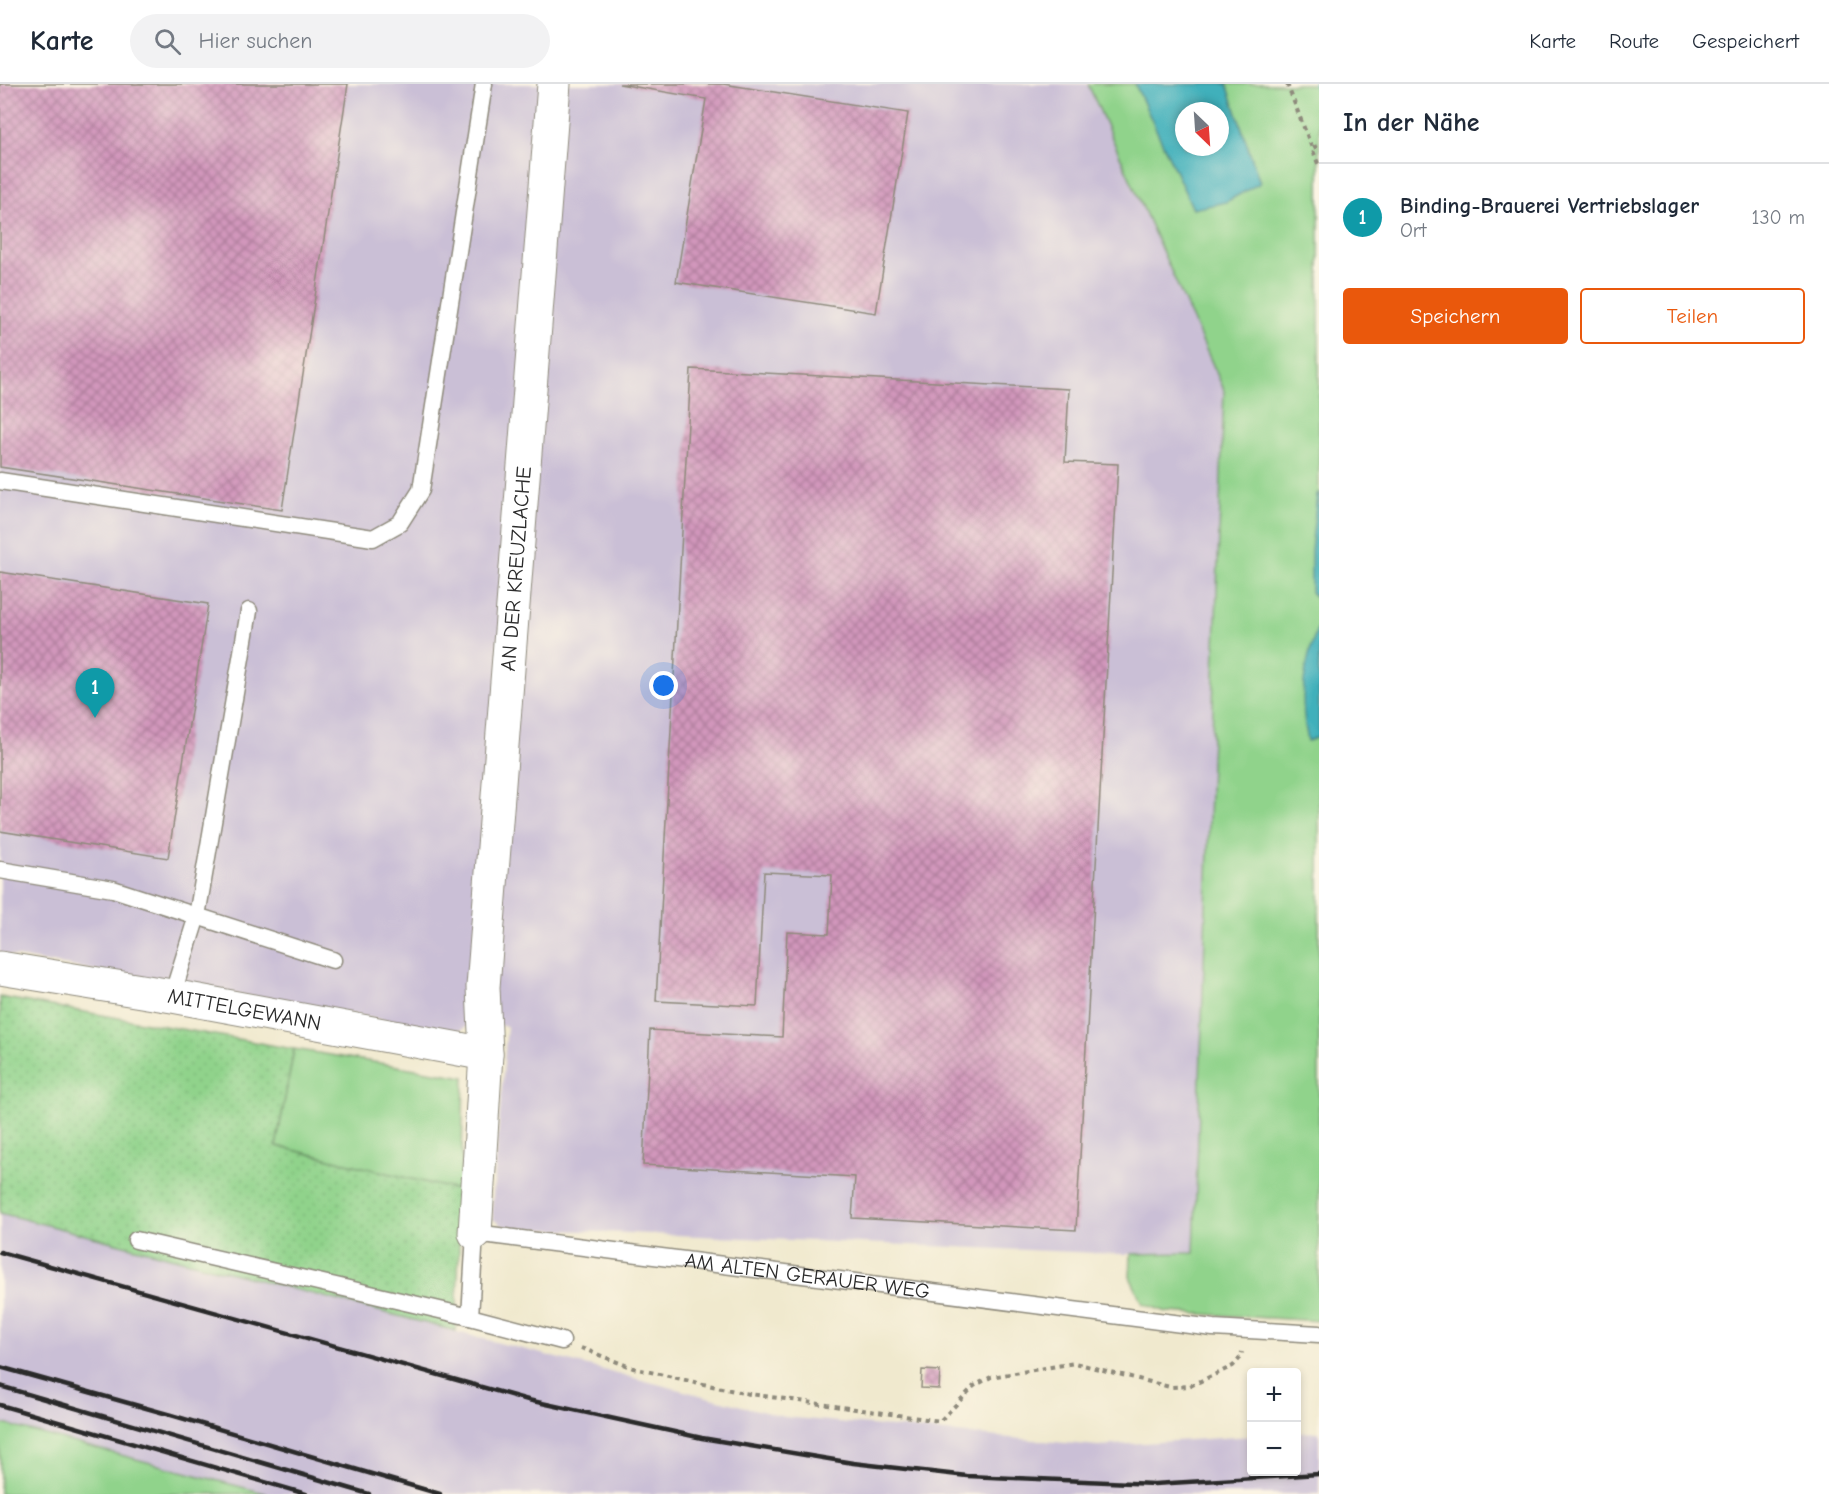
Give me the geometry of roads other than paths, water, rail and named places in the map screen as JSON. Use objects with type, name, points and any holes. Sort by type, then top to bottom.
[{"type":"street","name":"AN DER KREUZLACHE","points":[[486,1054],[483,987],[554,84]]},
{"type":"street","name":"MITTELGEWANN","points":[[0,968],[172,996],[486,1054]]},
{"type":"street","points":[[475,1233],[486,1054]]},
{"type":"lane","points":[[0,481],[373,538],[400,523],[421,490],[484,84]]},
{"type":"lane","points":[[172,996],[197,916],[249,611]]},
{"type":"lane","points":[[0,870],[113,889],[333,960]]},
{"type":"lane","points":[[470,1317],[475,1233]]},
{"type":"lane","name":"AM ALTEN GERAUER WEG","points":[[475,1233],[1213,1328],[1319,1334]]},
{"type":"lane","points":[[136,1240],[470,1317],[562,1341]]},
{"type":"water","points":[[1135,84],[1227,84],[1260,183],[1226,202],[1193,209]]},
{"type":"water","points":[[1319,493],[1319,603],[1311,592],[1311,551],[1317,494]]},
{"type":"water","points":[[1319,623],[1319,737],[1308,741],[1303,710],[1304,681]]},
{"type":"waterway","points":[[1317,84],[1319,88]]},
{"type":"railway","points":[[0,1252],[528,1400],[702,1438],[853,1463],[967,1476],[1154,1484],[1319,1474]]},
{"type":"railway","points":[[0,1367],[440,1494]]},
{"type":"railway","points":[[0,1386],[369,1494]]},
{"type":"railway","points":[[0,1405],[306,1494]]},
{"type":"place","name":"Binding-Brauerei Vertriebslager","points":[[95,718]]}]
